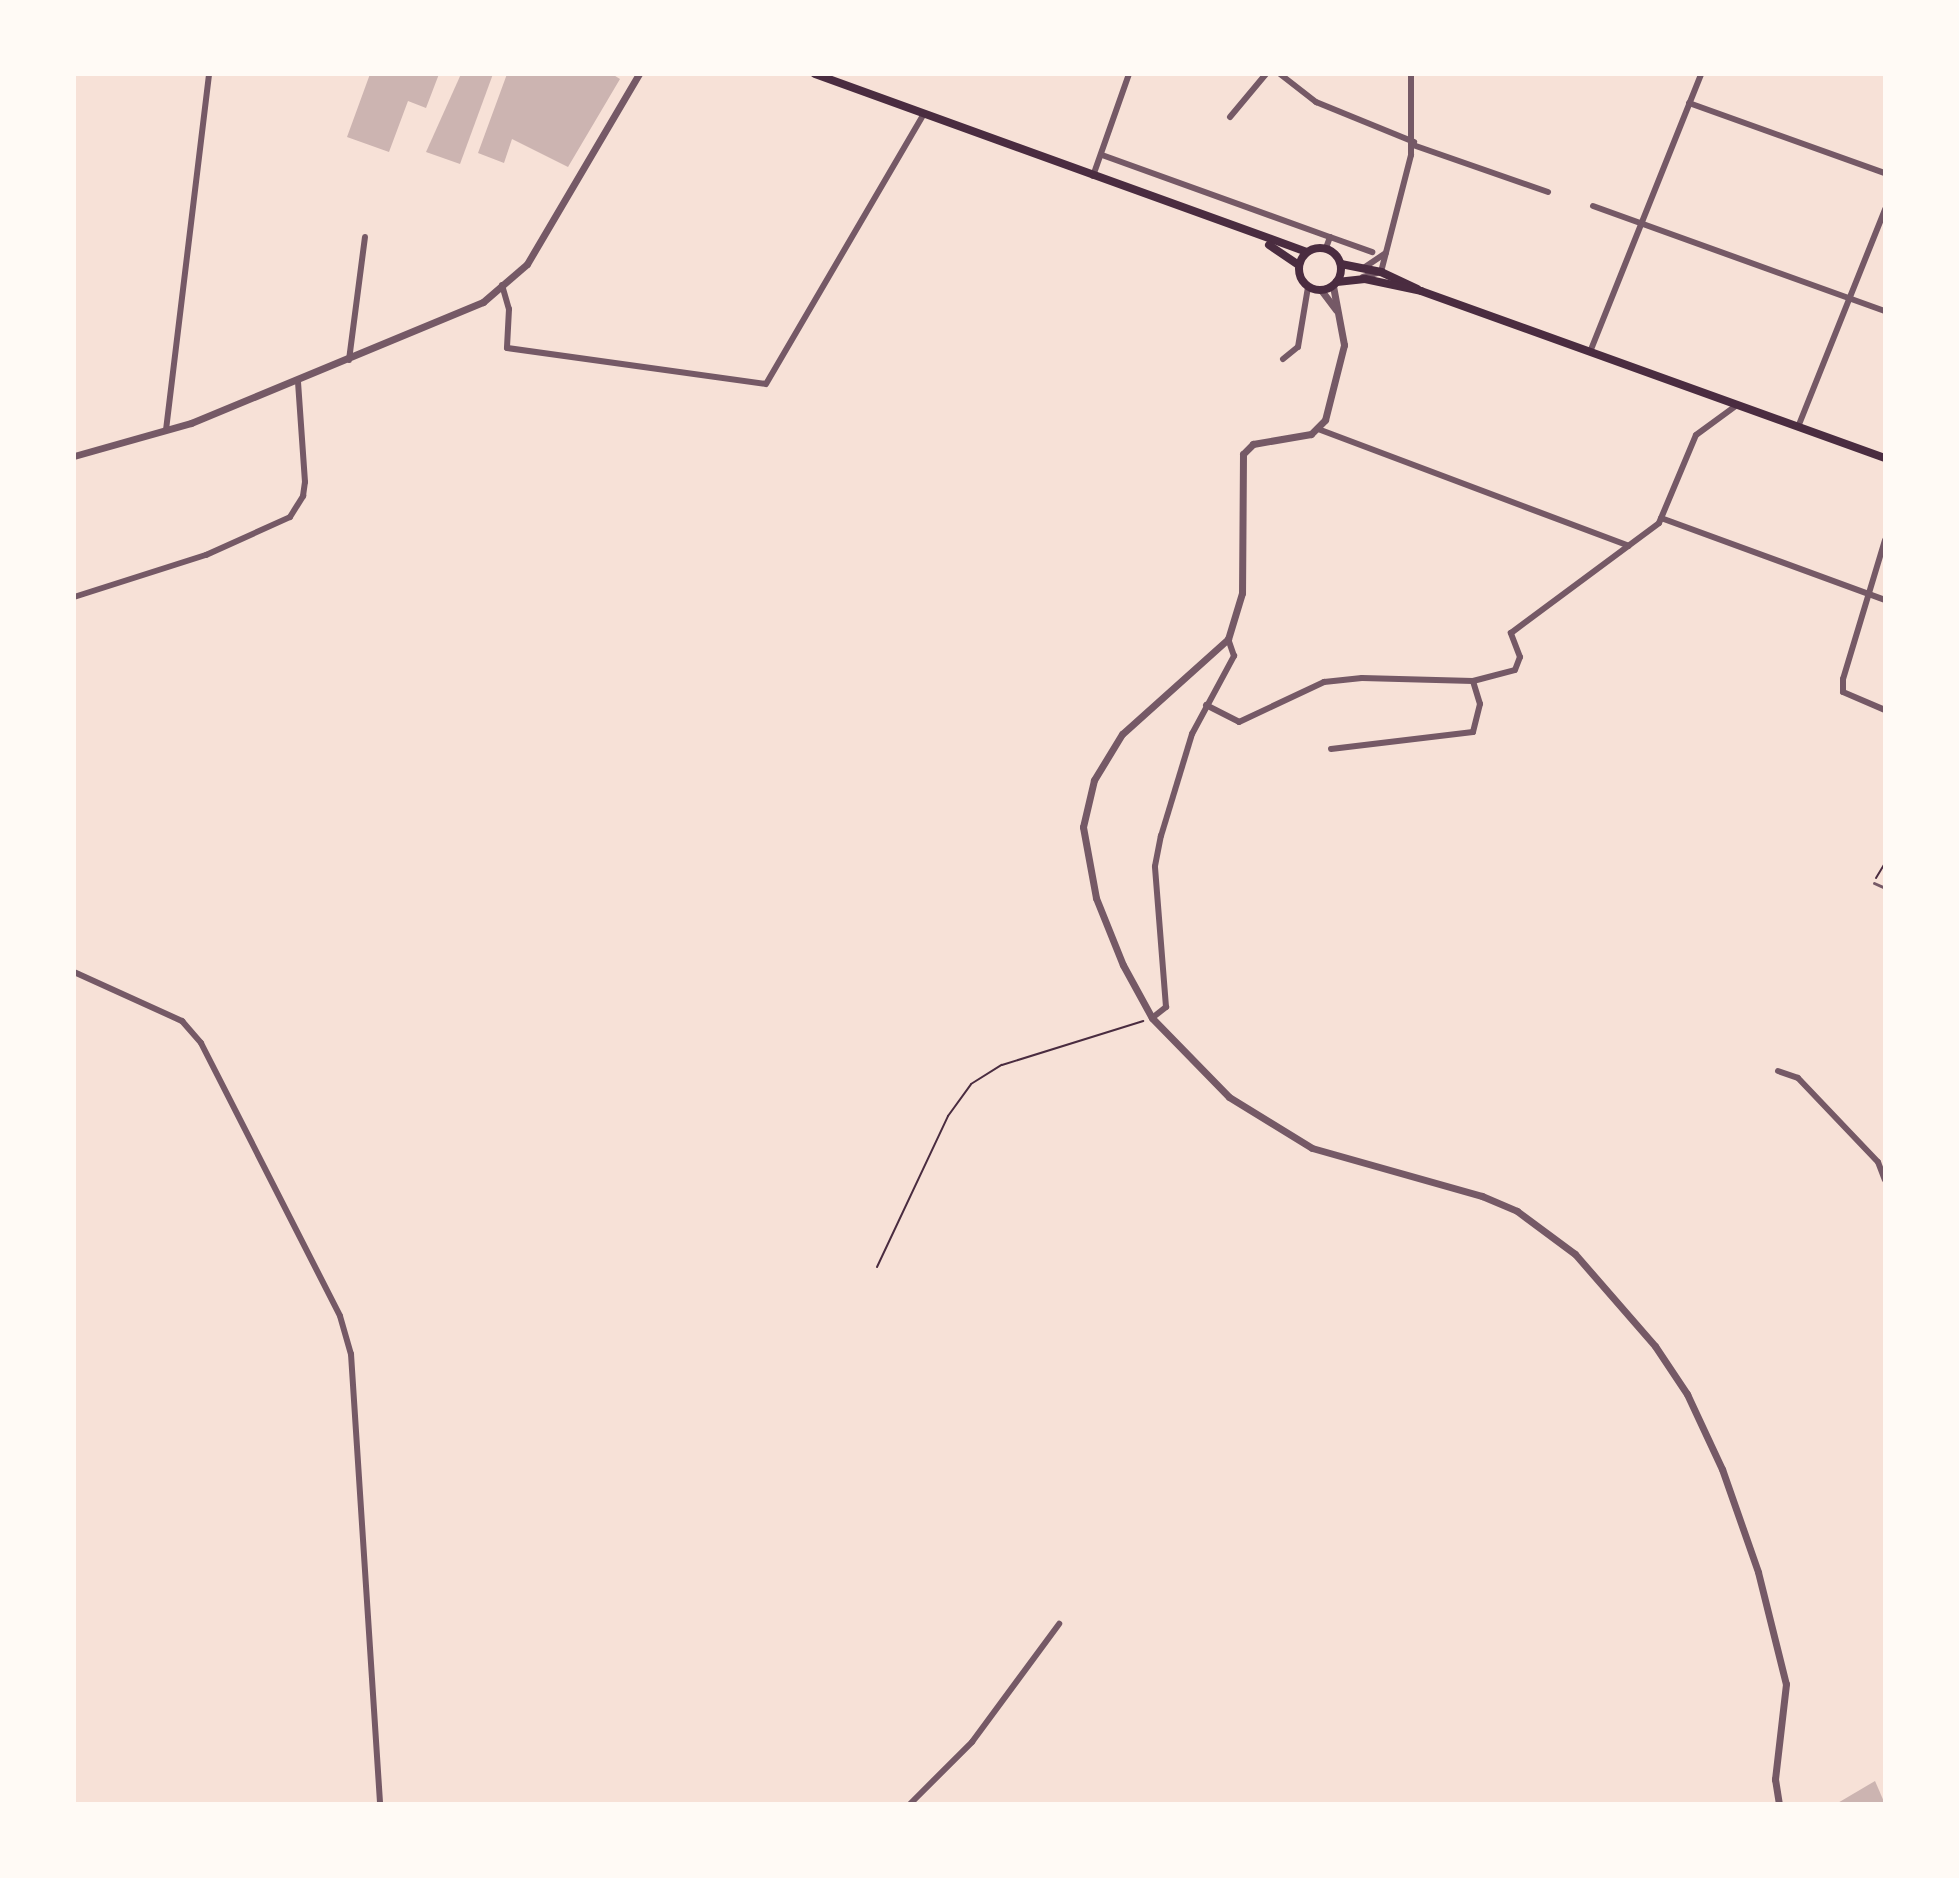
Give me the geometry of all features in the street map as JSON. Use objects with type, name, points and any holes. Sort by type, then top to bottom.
[{"type":"main road","points":[[815,74],[1255,236],[1307,252],[1326,248],[1341,264],[1381,272],[1421,291],[1885,458]]},
{"type":"main road","points":[[1255,236],[1299,265],[1308,287],[1321,290],[1353,280],[1421,291]]},
{"type":"main road","points":[[1299,265],[1307,252]]},
{"type":"main road","points":[[1335,284],[1341,264]]},
{"type":"street","points":[[166,430],[209,74]]},
{"type":"street","points":[[74,456],[166,430],[298,381],[483,302],[527,264],[639,74]]},
{"type":"street","points":[[1093,176],[1129,74]]},
{"type":"street","points":[[1230,117],[1266,74]]},
{"type":"street","points":[[1280,74],[1316,102],[1413,144],[1548,192]]},
{"type":"street","points":[[1353,280],[1381,272],[1413,144],[1411,74]]},
{"type":"street","points":[[1590,352],[1701,74]]},
{"type":"street","points":[[1689,103],[1885,173]]},
{"type":"street","points":[[502,285],[509,309],[507,348],[766,384],[923,115]]},
{"type":"street","points":[[1102,155],[1372,252]]},
{"type":"street","points":[[1593,206],[1885,311]]},
{"type":"street","points":[[1798,427],[1885,209]]},
{"type":"street","points":[[349,360],[365,237]]},
{"type":"street","points":[[1326,248],[1330,237]]},
{"type":"street","points":[[1365,267],[1386,253]]},
{"type":"street","points":[[1318,429],[1338,378],[1344,345],[1335,284]]},
{"type":"street","points":[[1283,359],[1301,339],[1308,287]]},
{"type":"street","points":[[1321,290],[1341,319]]},
{"type":"street","points":[[74,597],[206,555],[290,517],[305,482],[298,381]]},
{"type":"street","points":[[1206,705],[1239,722],[1324,682],[1362,678],[1473,681],[1515,670],[1520,657],[1511,637],[1516,628],[1629,546],[1661,518],[1696,435],[1737,405]]},
{"type":"street","points":[[1629,546],[1318,429],[1253,444],[1243,454],[1242,593],[1228,639],[1111,747],[1084,813],[1084,848],[1096,898],[1123,965],[1152,1018],[1207,1079],[1286,1136],[1312,1148],[1482,1196],[1547,1229],[1655,1346],[1687,1394],[1722,1469],[1758,1572],[1786,1684],[1775,1770],[1779,1804]]},
{"type":"street","points":[[1661,518],[1885,600]]},
{"type":"street","points":[[1885,540],[1843,692],[1885,710]]},
{"type":"street","points":[[1152,1018],[1166,1007],[1156,880],[1161,836],[1206,705],[1234,656],[1228,639]]},
{"type":"street","points":[[1331,749],[1473,732],[1480,704],[1473,681]]},
{"type":"street","points":[[74,972],[182,1021],[201,1043],[340,1316],[351,1354],[380,1804]]},
{"type":"street","points":[[1778,1071],[1798,1078],[1878,1162],[1885,1180]]},
{"type":"street","points":[[910,1804],[972,1742],[1059,1624]]},
{"type":"lane","points":[[1874,883],[1885,888]]},
{"type":"path","points":[[1874,883],[1885,863]]},
{"type":"path","points":[[877,1267],[948,1116],[971,1084],[1002,1065],[1152,1018]]},
{"type":"building","points":[[370,74],[439,74],[426,108],[408,101],[389,152],[347,137]]},
{"type":"building","points":[[461,74],[493,74],[460,164],[426,152]]},
{"type":"building","points":[[507,74],[612,74],[620,79],[568,167],[512,139],[504,163],[478,153]]},
{"type":"building","points":[[1875,1781],[1885,1804],[1836,1804]]}]
